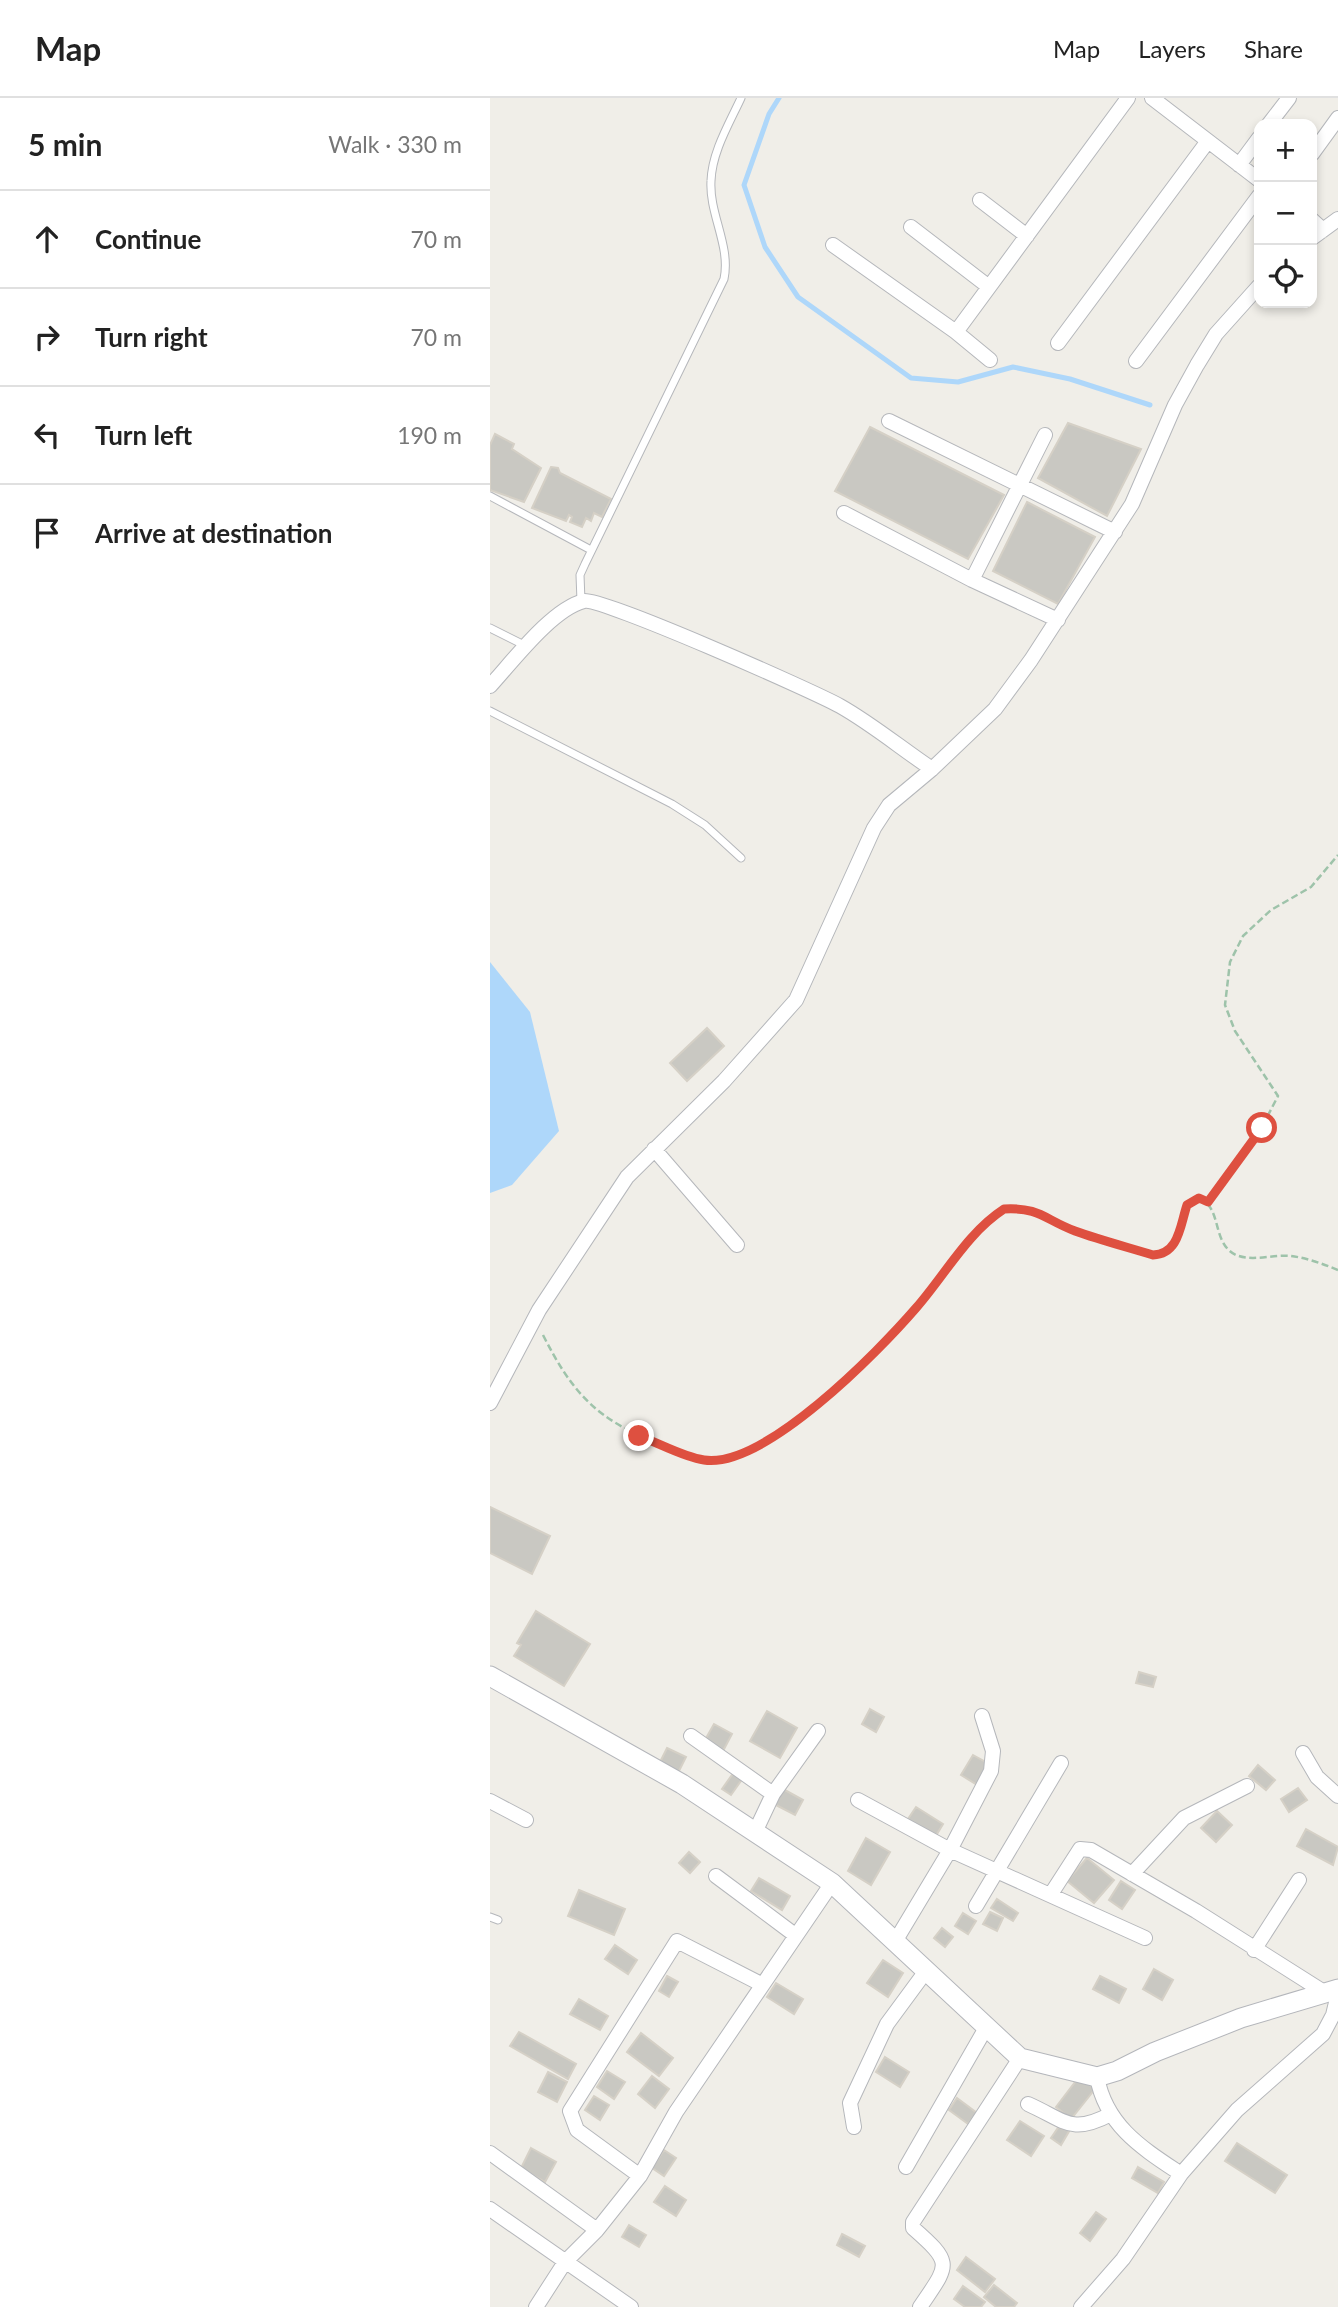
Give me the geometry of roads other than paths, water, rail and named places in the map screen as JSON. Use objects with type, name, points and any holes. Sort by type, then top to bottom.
[{"type":"street","points":[[956,332],[1128,98]]},
{"type":"street","points":[[1152,98],[1254,176]]},
{"type":"street","points":[[1273,119],[1289,98]]},
{"type":"street","points":[[1317,147],[1338,118]]},
{"type":"street","points":[[1058,343],[1208,141]]},
{"type":"street","points":[[1239,165],[1254,145]]},
{"type":"street","points":[[980,200],[1027,236]]},
{"type":"street","points":[[1136,361],[1254,203]]},
{"type":"street","points":[[1318,234],[1338,219]]},
{"type":"street","points":[[911,227],[989,287]]},
{"type":"street","points":[[832,245],[956,332],[990,360]]},
{"type":"street","points":[[490,1404],[535,1318],[606,1207],[654,1149],[724,1081],[796,1000],[874,828],[889,805],[932,769],[995,709],[1058,620],[1097,554],[1115,532],[1132,503],[1175,405],[1197,365],[1216,334],[1254,292]]},
{"type":"street","points":[[889,421],[1115,532]]},
{"type":"street","points":[[972,580],[1045,435]]},
{"type":"street","points":[[844,513],[972,580],[1058,620]]},
{"type":"street","points":[[490,686],[572,605],[589,600],[636,616],[840,706],[932,769]]},
{"type":"street","points":[[654,1149],[737,1245]]},
{"type":"street","points":[[490,1676],[682,1784],[832,1883],[1020,2058],[1097,2077],[1241,2018],[1335,1992]]},
{"type":"street","points":[[896,1940],[950,1850],[994,1761],[982,1716]]},
{"type":"street","points":[[755,1830],[773,1794],[818,1731]]},
{"type":"street","points":[[691,1736],[773,1794]]},
{"type":"street","points":[[1303,1753],[1317,1777],[1338,1796]]},
{"type":"street","points":[[976,1906],[1061,1763]]},
{"type":"street","points":[[1132,1874],[1184,1818],[1247,1786]]},
{"type":"street","points":[[859,1800],[950,1850],[1145,1938]]},
{"type":"street","points":[[490,1801],[526,1820]]},
{"type":"street","points":[[1051,1894],[1080,1849],[1091,1850],[1254,1950],[1335,1992]]},
{"type":"street","points":[[716,1875],[795,1935]]},
{"type":"street","points":[[1254,1950],[1299,1880]]},
{"type":"street","points":[[536,2307],[565,2262],[597,2230],[640,2176],[676,2112],[832,1883]]},
{"type":"street","points":[[640,2176],[578,2130],[570,2111],[659,1966],[677,1941],[761,1984]]},
{"type":"street","points":[[854,2127],[850,2102],[887,2024],[926,1971]]},
{"type":"street","points":[[1081,2307],[1123,2259],[1181,2174],[1261,2085],[1322,2034],[1333,2014],[1335,1992]]},
{"type":"street","points":[[906,2167],[987,2026]]},
{"type":"street","points":[[920,2307],[942,2273],[944,2264],[936,2248],[913,2228],[913,2222],[1020,2058]]},
{"type":"street","points":[[1097,2077],[1101,2098],[1125,2133],[1181,2174]]},
{"type":"street","points":[[1028,2104],[1076,2126],[1090,2125],[1111,2114]]},
{"type":"street","points":[[490,2153],[597,2230]]},
{"type":"street","points":[[490,2209],[631,2307]]},
{"type":"lane","points":[[581,602],[580,575],[591,550],[724,279],[725,257],[711,181],[718,148],[741,98]]},
{"type":"lane","points":[[490,496],[591,550]]},
{"type":"lane","points":[[490,628],[527,647]]},
{"type":"lane","points":[[490,711],[672,804],[705,825],[741,858]]},
{"type":"water","points":[[490,962],[530,1012],[559,1131],[512,1185],[490,1193]]},
{"type":"waterway","points":[[779,98],[769,114],[744,185],[765,247],[798,297],[911,378],[958,382],[1013,367],[1070,379],[1150,405]]}]
